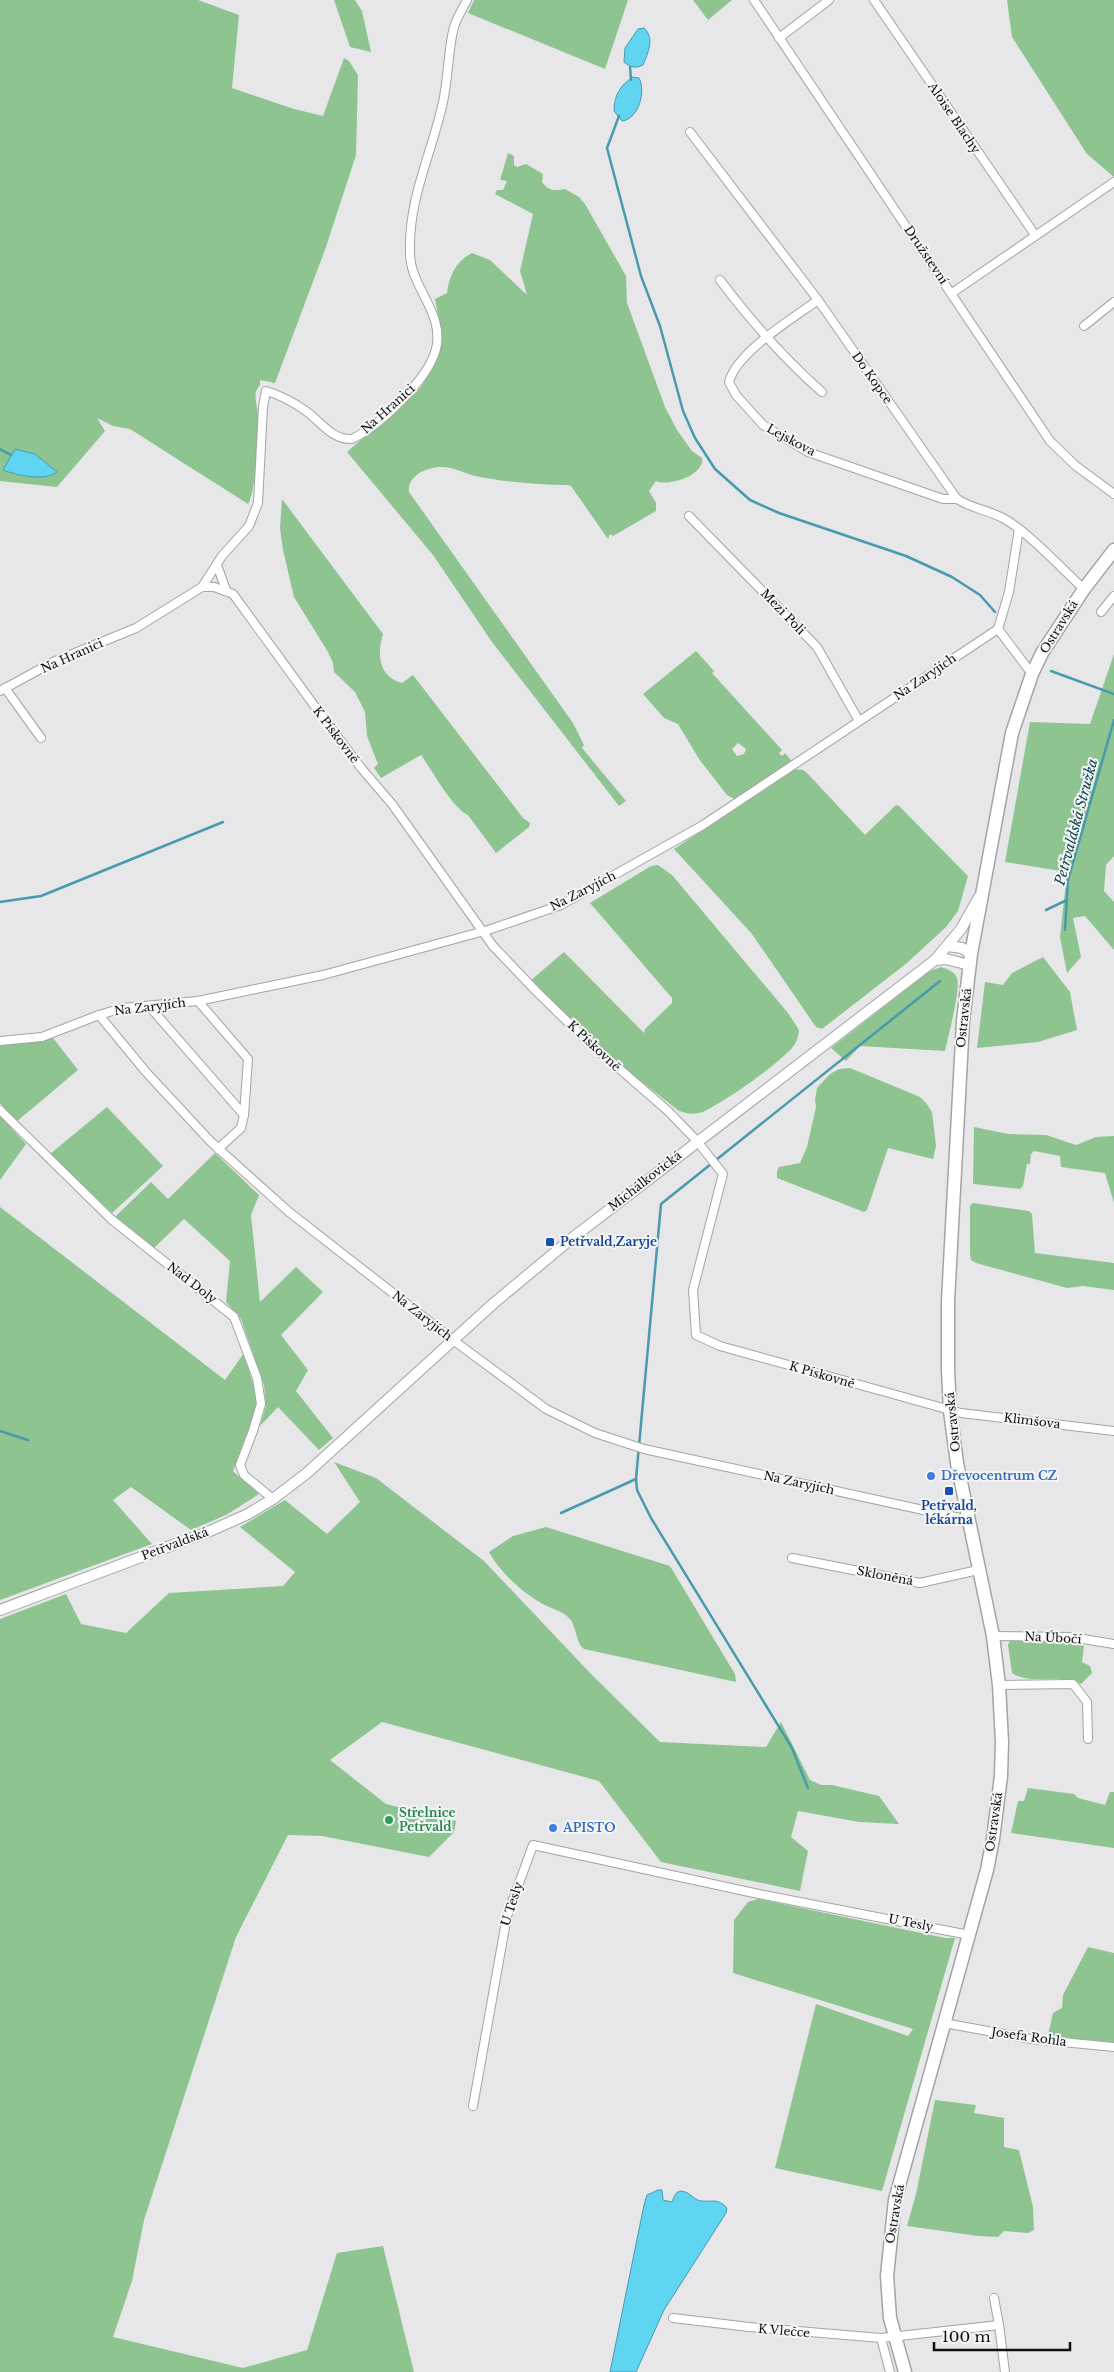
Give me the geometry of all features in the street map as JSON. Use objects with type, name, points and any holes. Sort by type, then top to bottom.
[{"type":"main road","name":"Ostravská","points":[[905,2372],[890,2318],[887,2276],[895,2200],[987,1870],[997,1809],[1002,1742],[999,1685],[992,1636],[960,1480],[950,1410],[948,1300],[957,1106],[963,1021],[970,959],[1012,734],[1032,674],[1054,631],[1114,550]]},
{"type":"street","name":"Na Hranici","points":[[3,690],[53,662],[136,628],[202,587],[228,548],[249,526],[258,503],[266,391],[284,396],[338,438],[352,439],[384,415],[419,380],[436,350],[438,337],[436,323],[419,283],[410,255],[412,212],[443,102],[453,29],[467,0]]},
{"type":"street","name":"Družstevní","points":[[754,0],[1050,441],[1076,466],[1114,494]]},
{"type":"street","points":[[779,38],[829,0]]},
{"type":"street","name":"Aloise Blachy","points":[[874,0],[1035,235]]},
{"type":"street","name":"Do Kopce","points":[[690,132],[818,300],[957,499],[969,506],[1002,518],[1019,530],[1084,588]]},
{"type":"street","points":[[952,293],[1114,182]]},
{"type":"street","points":[[720,280],[766,338],[798,371],[822,392]]},
{"type":"street","name":"Lejskova","points":[[818,300],[745,355],[732,371],[729,382],[736,394],[763,425],[808,452],[943,499],[957,499]]},
{"type":"street","points":[[1084,326],[1114,302]]},
{"type":"street","name":"Mezi Poli","points":[[689,516],[818,647],[859,721]]},
{"type":"street","points":[[1019,530],[1010,592],[998,629],[1032,674]]},
{"type":"street","points":[[202,587],[226,590],[217,565]]},
{"type":"street","name":"K Pískovně","points":[[226,590],[239,600],[329,726],[392,804],[473,915],[482,932],[536,991],[621,1071],[668,1111],[697,1141],[723,1174],[693,1290],[696,1335],[720,1346],[950,1410]]},
{"type":"street","points":[[1101,612],[1114,596]]},
{"type":"street","name":"Na Zaryjích","points":[[968,1520],[644,1449],[595,1433],[546,1409],[453,1340],[289,1212],[218,1149],[146,1072],[99,1015],[122,1008],[198,1001],[323,975],[482,932],[561,905],[703,826],[998,629]]},
{"type":"street","points":[[3,690],[41,738]]},
{"type":"street","name":"Michálkovická","points":[[334,1448],[453,1340],[564,1245],[934,960],[961,929],[982,892]]},
{"type":"street","points":[[948,946],[962,948],[970,959]]},
{"type":"street","points":[[934,960],[970,959]]},
{"type":"street","points":[[198,1001],[248,1059],[244,1115],[241,1128],[218,1149]]},
{"type":"street","points":[[149,1006],[244,1115]]},
{"type":"street","points":[[0,1041],[42,1038],[99,1015]]},
{"type":"street","name":"Nad Doly","points":[[0,1110],[111,1219],[234,1317],[257,1378],[261,1404],[240,1464],[244,1475],[273,1499]]},
{"type":"street","name":"Klimšova","points":[[950,1410],[1114,1431]]},
{"type":"street","name":"Petřvaldská","points":[[0,1610],[210,1531],[248,1514],[273,1499],[334,1448]]},
{"type":"street","name":"Skloněná","points":[[792,1558],[920,1583],[978,1570]]},
{"type":"street","name":"Na Úbočí","points":[[992,1636],[1071,1637],[1114,1644]]},
{"type":"street","points":[[999,1685],[1073,1684],[1087,1702],[1088,1739]]},
{"type":"street","name":"U Tesly","points":[[473,2106],[506,1916],[533,1845],[675,1874],[754,1893],[969,1935]]},
{"type":"street","name":"Josefa Rohla","points":[[944,2023],[1031,2039],[1114,2047]]},
{"type":"street","points":[[994,2298],[1005,2372]]},
{"type":"street","name":"K Vlečce","points":[[673,2318],[749,2328],[895,2338]]},
{"type":"street","points":[[895,2338],[999,2325]]},
{"type":"street","points":[[881,2338],[890,2372]]},
{"type":"green space","points":[[0,0],[198,0],[239,15],[232,88],[294,109],[323,116],[344,58],[349,61],[358,75],[356,155],[326,247],[275,383],[260,380],[260,385],[256,391],[259,422],[258,440],[255,478],[248,504],[130,429],[113,426],[97,418],[105,431],[57,487],[0,481]],"holes":[[[35,454],[57,472],[44,476],[30,476],[3,470]]]},
{"type":"green space","points":[[334,0],[355,0],[362,11],[371,52],[350,47]]},
{"type":"green space","points":[[474,0],[628,0],[605,69],[468,13]]},
{"type":"green space","points":[[693,0],[732,0],[708,20]]},
{"type":"green space","points":[[1007,0],[1114,0],[1114,177],[1087,154],[1012,37]]},
{"type":"green space","points":[[508,153],[514,156],[514,165],[517,167],[526,164],[543,174],[542,182],[549,189],[565,189],[579,197],[585,204],[626,276],[627,303],[665,407],[677,430],[692,451],[702,458],[701,464],[698,470],[685,478],[669,482],[656,481],[649,491],[656,503],[656,511],[613,536],[610,534],[608,539],[571,486],[568,485],[498,480],[442,467],[419,473],[411,481],[409,492],[573,723],[584,745],[582,748],[626,801],[619,806],[492,642],[433,555],[347,452],[421,387],[435,364],[439,351],[441,330],[435,299],[447,293],[449,281],[454,270],[466,256],[472,253],[490,260],[527,295],[520,271],[533,214],[495,194],[497,190],[503,190],[507,181],[500,180]]},
{"type":"green space","points":[[282,499],[383,634],[380,656],[384,670],[394,680],[402,683],[413,675],[523,818],[530,823],[529,827],[496,853],[468,815],[455,805],[421,755],[381,778],[374,768],[378,764],[367,736],[365,712],[355,692],[334,672],[333,663],[328,652],[294,597],[280,528]]},
{"type":"green space","points":[[696,651],[714,671],[712,673],[782,750],[779,753],[782,756],[785,753],[791,760],[791,763],[736,800],[727,795],[699,759],[678,724],[664,718],[643,694]],"holes":[[[738,743],[746,749],[744,754],[737,756],[732,749]]]},
{"type":"green space","points":[[1114,654],[1114,856],[1106,865],[1104,891],[1114,902],[1114,950],[1085,916],[1073,918],[1081,957],[1067,973],[1060,937],[1067,872],[1005,862],[1030,722],[1090,724]]},
{"type":"green space","points":[[795,769],[803,770],[808,774],[865,835],[896,805],[899,806],[968,876],[958,911],[946,927],[907,963],[822,1029],[816,1027],[752,934],[674,849]]},
{"type":"green space","points":[[658,865],[672,875],[788,1013],[799,1030],[794,1046],[784,1056],[751,1082],[705,1111],[698,1113],[679,1111],[614,1060],[530,981],[564,952],[644,1033],[645,1029],[672,1003],[672,998],[590,903],[651,866]]},
{"type":"green space","points":[[1043,957],[1070,992],[1077,1030],[1038,1042],[977,1048],[985,982],[1003,985],[1012,973]]},
{"type":"green space","points":[[941,967],[954,974],[958,984],[945,1051],[860,1046],[846,1061],[831,1048],[930,971]]},
{"type":"green space","points":[[53,1038],[78,1070],[16,1122],[0,1103],[0,1044]]},
{"type":"green space","points":[[850,1068],[920,1097],[932,1112],[936,1146],[933,1159],[888,1148],[867,1210],[864,1212],[777,1178],[779,1167],[800,1163],[807,1147],[816,1107],[817,1088],[830,1074],[839,1069]]},
{"type":"green space","points":[[107,1107],[163,1166],[112,1213],[50,1154]]},
{"type":"green space","points":[[0,1116],[26,1144],[0,1180]]},
{"type":"green space","points":[[974,1127],[1008,1134],[1046,1135],[1076,1145],[1096,1137],[1114,1136],[1114,1203],[1105,1173],[1061,1167],[1060,1156],[1034,1151],[1031,1154],[1030,1164],[1027,1164],[1023,1186],[1020,1189],[973,1184]]},
{"type":"green space","points":[[215,1153],[259,1195],[251,1215],[260,1302],[296,1267],[323,1292],[281,1335],[308,1370],[296,1391],[333,1438],[319,1450],[278,1407],[260,1426],[266,1406],[264,1385],[241,1319],[226,1302],[230,1261],[184,1219],[154,1248],[115,1217],[151,1182],[168,1199]]},
{"type":"green space","points":[[973,1203],[1029,1211],[1032,1214],[1035,1253],[1114,1263],[1114,1290],[1083,1286],[1067,1288],[971,1260],[970,1206]]},
{"type":"green space","points":[[0,1207],[225,1380],[244,1353],[257,1398],[252,1425],[233,1471],[259,1494],[226,1515],[191,1530],[131,1487],[113,1500],[152,1544],[0,1600]]},
{"type":"green space","points":[[334,1462],[376,1478],[484,1561],[590,1673],[660,1742],[766,1747],[781,1722],[810,1780],[821,1785],[832,1785],[879,1796],[899,1824],[859,1822],[798,1811],[791,1837],[808,1851],[800,1891],[661,1862],[599,1781],[382,1722],[330,1760],[386,1804],[456,1821],[454,1832],[429,1857],[322,1836],[288,1835],[236,1937],[144,2220],[132,2281],[113,2337],[243,2368],[307,2350],[337,2253],[383,2246],[414,2372],[0,2372],[0,1619],[66,1594],[81,1624],[126,1633],[169,1593],[283,1586],[295,1572],[240,1527],[285,1500],[327,1534],[360,1502]]},
{"type":"green space","points":[[546,1527],[670,1566],[735,1674],[736,1682],[584,1649],[579,1642],[572,1621],[563,1613],[541,1603],[526,1593],[505,1574],[489,1552],[513,1536]]},
{"type":"green space","points":[[1011,1638],[1070,1640],[1084,1646],[1082,1662],[1090,1666],[1092,1673],[1081,1684],[1064,1679],[1029,1679],[1020,1677],[1012,1673],[1008,1645]]},
{"type":"green space","points":[[1028,1788],[1074,1794],[1078,1798],[1105,1805],[1110,1792],[1114,1792],[1114,1848],[1011,1833],[1018,1801],[1024,1801]]},
{"type":"green space","points":[[758,1899],[945,1938],[955,1938],[882,2191],[775,2168],[816,2004],[908,2036],[913,2029],[733,1973],[734,1920],[748,1902]]},
{"type":"green space","points":[[1088,1947],[1114,1953],[1114,2044],[1048,2035],[1053,2013],[1062,2008],[1063,1995]]},
{"type":"green space","points":[[935,2100],[976,2105],[974,2113],[1004,2118],[1004,2147],[1019,2150],[1033,2207],[1034,2230],[1028,2233],[1004,2231],[998,2237],[907,2226],[916,2194]]},
{"type":"water","points":[[644,28],[650,41],[647,56],[643,65],[638,67],[631,66],[624,62],[625,48],[638,29]]},
{"type":"water","points":[[633,77],[639,78],[641,83],[640,104],[633,115],[622,121],[614,111],[615,100],[621,87]]},
{"type":"water","points":[[15,449],[35,454],[57,472],[45,477],[38,477],[15,474],[3,470]]},
{"type":"water","points":[[662,2190],[663,2200],[672,2202],[674,2196],[681,2191],[701,2201],[718,2202],[727,2208],[726,2213],[664,2310],[636,2372],[610,2372],[644,2205],[647,2195]]},
{"type":"waterway","points":[[630,67],[631,80]]},
{"type":"waterway","points":[[619,116],[607,148],[641,276],[660,326],[683,411],[695,438],[715,469],[750,500],[779,513],[906,556],[952,577],[980,595],[995,612]]},
{"type":"waterway","points":[[0,449],[11,455]]},
{"type":"waterway","points":[[1051,671],[1114,694]]},
{"type":"waterway","name":"Petřvaldská Stružka","points":[[1065,930],[1068,880],[1114,720]]},
{"type":"waterway","points":[[0,902],[41,896],[223,822]]},
{"type":"waterway","points":[[1046,910],[1067,900]]},
{"type":"waterway","points":[[808,1788],[792,1748],[651,1518],[637,1490],[636,1479],[661,1204],[940,981]]},
{"type":"waterway","points":[[0,1431],[28,1440]]},
{"type":"waterway","points":[[561,1513],[636,1479]]},
{"type":"place","name":"Petřvald,Zaryje","points":[[550,1242]]},
{"type":"place","name":"Dřevocentrum CZ","points":[[931,1476]]},
{"type":"place","name":"Petřvald, lékárna","points":[[949,1491]]},
{"type":"place","name":"Střelnice Petřvald","points":[[389,1820]]},
{"type":"place","name":"APISTO","points":[[553,1828]]}]
